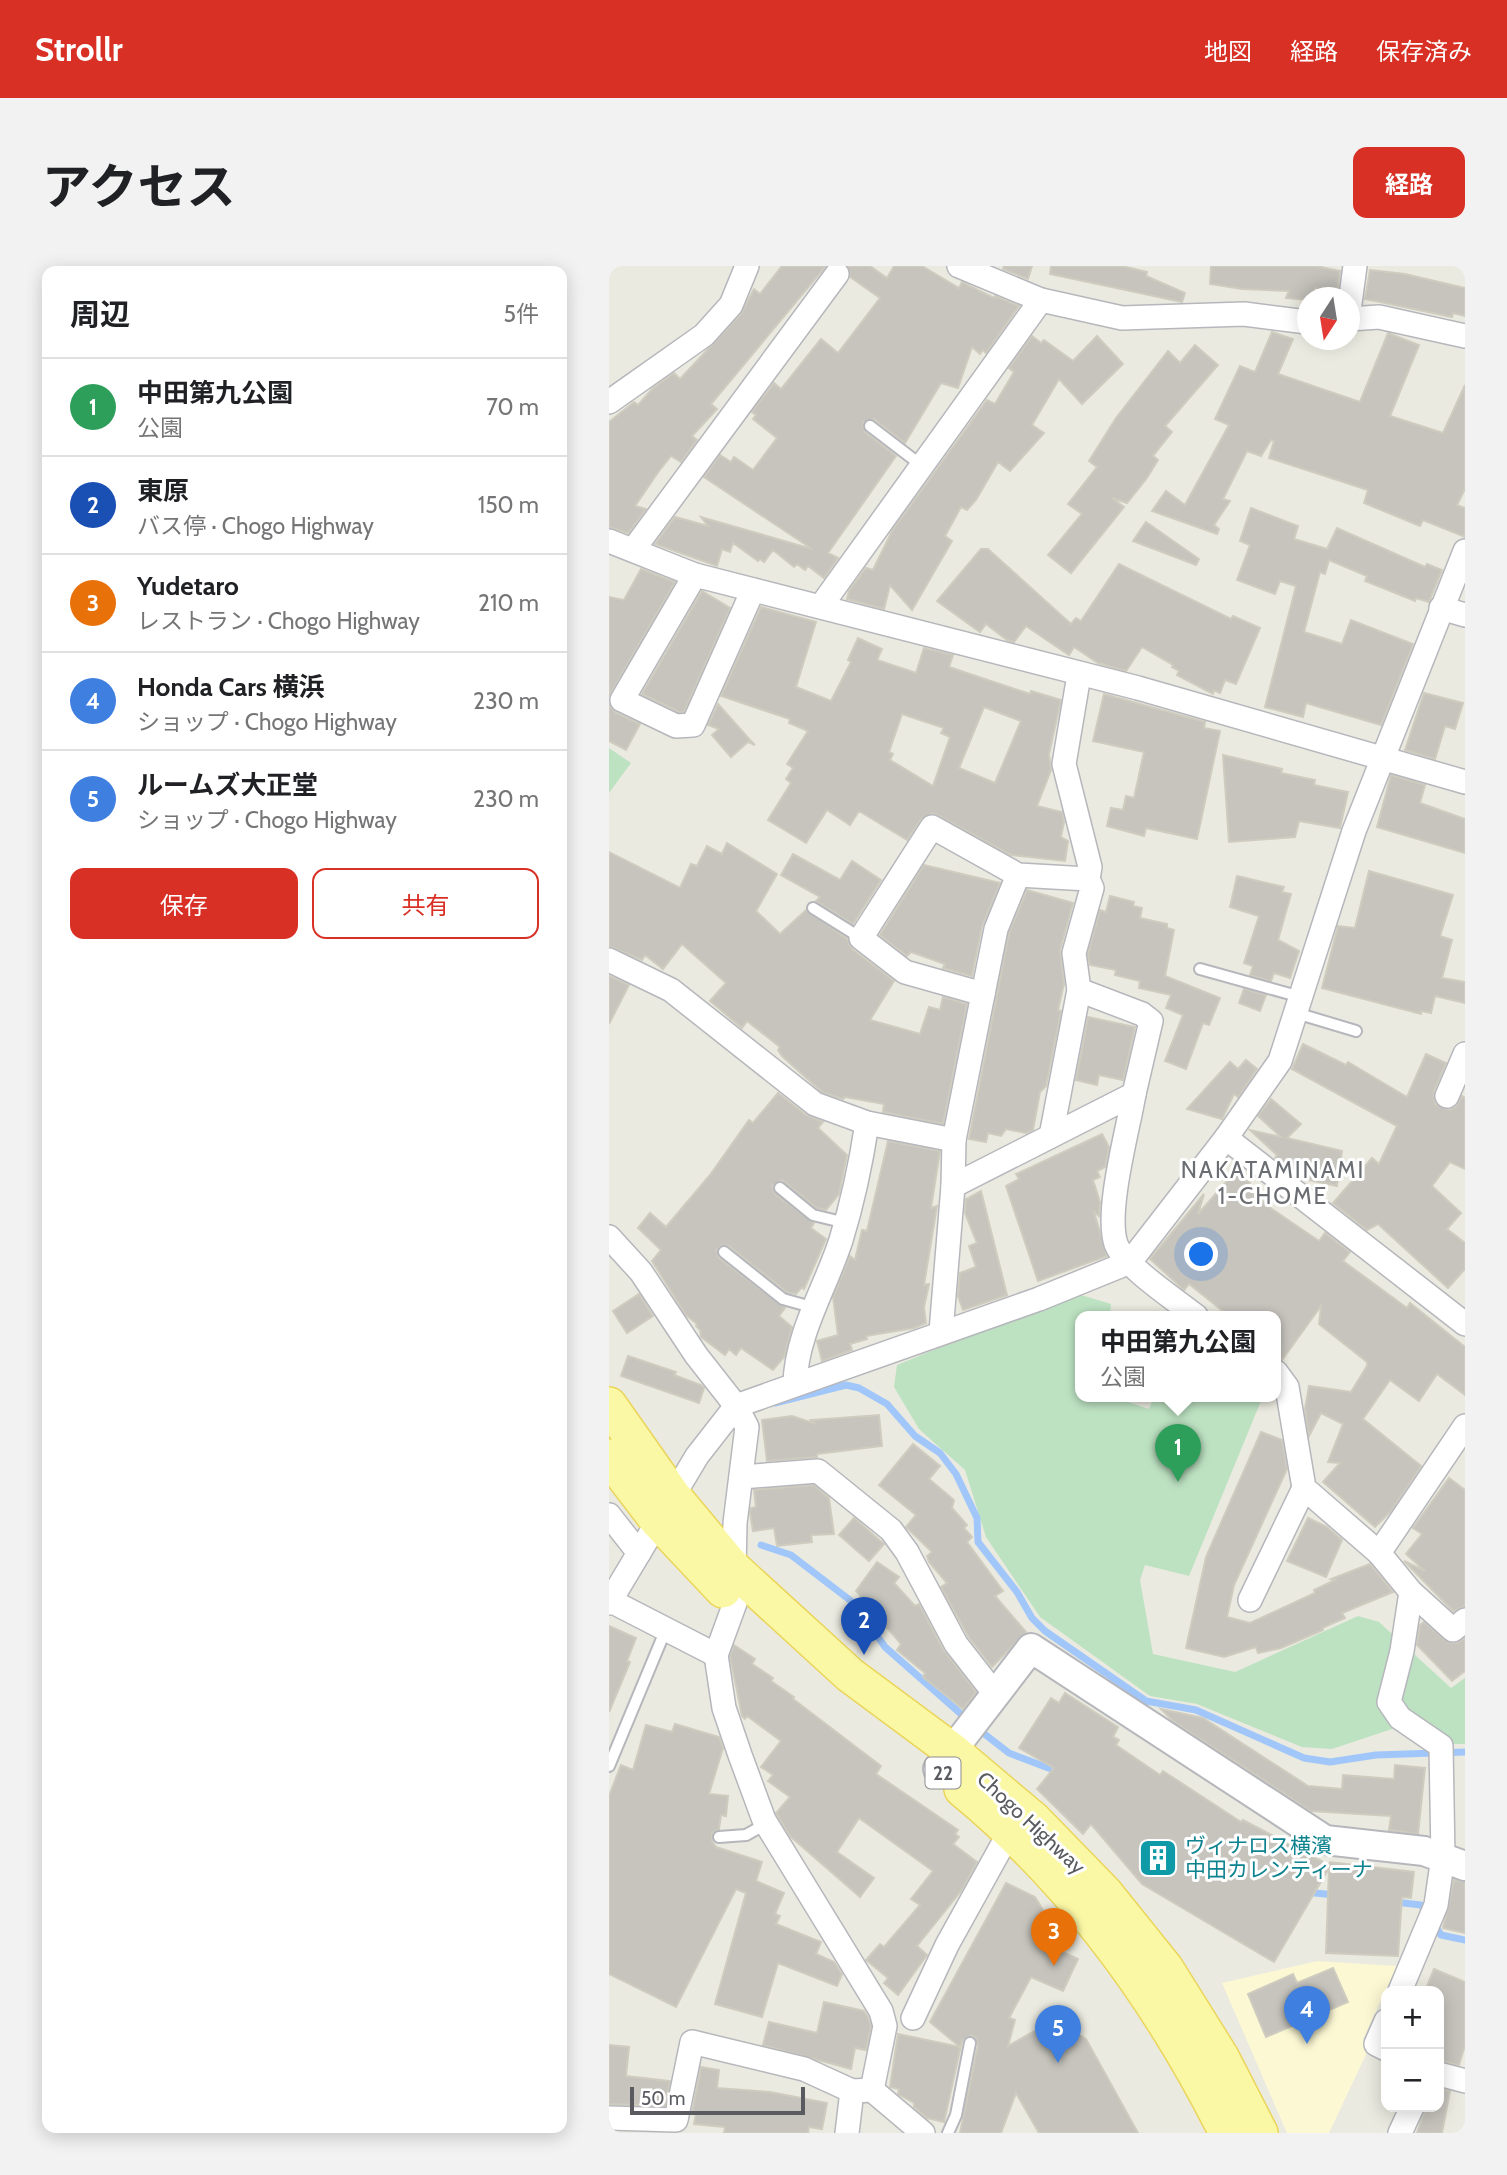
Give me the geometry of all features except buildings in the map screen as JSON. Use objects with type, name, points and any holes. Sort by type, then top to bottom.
[{"type":"main road","name":"Chogo Highway","points":[[609,1405],[666,1508]]},
{"type":"main road","name":"Chogo Highway","points":[[609,1457],[666,1508],[734,1586],[780,1645],[950,1752],[1034,1820],[1105,1893],[1166,1969],[1221,2057],[1260,2133]]},
{"type":"main road","name":"Chogo Highway","points":[[950,1752],[1009,1833],[1049,1872],[1108,1940],[1195,2070],[1227,2133]]},
{"type":"street","points":[[609,402],[704,335],[731,304],[747,266]]},
{"type":"street","points":[[959,266],[1041,300],[1122,318],[1244,314],[1297,321]]},
{"type":"street","points":[[1352,287],[1355,266]]},
{"type":"street","points":[[633,550],[837,274]]},
{"type":"street","points":[[821,606],[1041,300]]},
{"type":"street","points":[[1360,318],[1378,317],[1465,336]]},
{"type":"street","points":[[609,541],[695,575],[1079,675],[1139,688],[1465,782]]},
{"type":"street","points":[[716,1655],[610,1602],[697,1456],[736,1406],[1039,1299],[1131,1262],[1226,1138],[1280,1060],[1354,831],[1465,551]]},
{"type":"street","points":[[695,575],[622,700],[676,726],[693,725],[753,590]]},
{"type":"street","points":[[1441,608],[1465,615]]},
{"type":"street","points":[[1051,1136],[1079,990],[1073,953],[1092,888],[1088,879],[1090,867],[1064,764],[1079,675]]},
{"type":"street","points":[[983,994],[905,972],[861,938],[932,827],[1018,875],[1088,879]]},
{"type":"street","points":[[941,1332],[953,1186],[954,1140],[996,929],[1018,875]]},
{"type":"street","points":[[609,960],[671,990],[815,1104],[867,1123],[954,1140]]},
{"type":"street","points":[[1079,990],[1142,1014],[1151,1021],[1115,1196],[1114,1228],[1117,1246],[1131,1262],[1190,1311]]},
{"type":"street","points":[[1447,1096],[1465,1054]]},
{"type":"street","points":[[953,1186],[1134,1094]]},
{"type":"street","points":[[795,1384],[795,1362],[846,1223],[858,1180],[867,1123]]},
{"type":"street","points":[[1226,1138],[1465,1324]]},
{"type":"street","points":[[609,1237],[641,1272],[696,1355],[736,1406],[747,1427],[735,1523],[734,1586],[716,1655],[724,1708],[766,1824],[881,2011],[885,2026],[847,2133]]},
{"type":"street","points":[[1250,1600],[1304,1488],[1287,1387],[1281,1379]]},
{"type":"street","points":[[1379,1553],[1465,1426]]},
{"type":"street","points":[[741,1477],[818,1471],[891,1530],[907,1552],[988,1702]]},
{"type":"street","points":[[1304,1488],[1379,1553],[1411,1592],[1453,1630],[1465,1620]]},
{"type":"street","points":[[609,1515],[639,1553]]},
{"type":"street","points":[[1402,1986],[1454,1861],[1442,1752],[1400,1718],[1389,1702],[1402,1651],[1411,1592]]},
{"type":"street","points":[[950,1752],[1031,1648],[1325,1840],[1424,1851],[1454,1861]]},
{"type":"street","points":[[913,2018],[947,1945],[1009,1833]]},
{"type":"street","points":[[1381,2032],[1376,2043],[1381,2046]]},
{"type":"street","points":[[609,2118],[676,2127],[692,2042],[804,2069],[862,2091],[923,2133]]},
{"type":"street","points":[[1444,2075],[1465,2081]]},
{"type":"street","points":[[1400,2133],[1410,2112]]},
{"type":"lane","points":[[870,426],[921,465]]},
{"type":"lane","points":[[813,908],[861,938]]},
{"type":"lane","points":[[1199,969],[1298,1005],[1356,1031]]},
{"type":"lane","points":[[780,1188],[813,1215],[846,1223]]},
{"type":"lane","points":[[724,1252],[783,1299],[815,1308]]},
{"type":"lane","points":[[609,1766],[666,1629]]},
{"type":"lane","points":[[719,1837],[746,1835],[766,1824]]},
{"type":"lane","points":[[948,2133],[956,2115],[970,2043]]},
{"type":"shaded area","points":[[1317,1961],[1397,1966],[1388,1986],[1381,1986],[1381,2000],[1363,2039],[1369,2048],[1329,2133],[1287,2133],[1222,1983]]},
{"type":"green space","points":[[609,748],[631,763],[609,793]]},
{"type":"green space","points":[[1081,1295],[1111,1304],[1110,1311],[1075,1311],[1075,1402],[1128,1402],[1149,1409],[1152,1402],[1261,1402],[1189,1576],[1145,1565],[1140,1580],[1153,1654],[1235,1672],[1358,1616],[1379,1622],[1451,1688],[1465,1678],[1465,1744],[1442,1744],[1407,1724],[1332,1749],[1302,1747],[1197,1704],[1150,1696],[1040,1617],[986,1537],[965,1470],[919,1429],[894,1387],[897,1365],[1034,1309]]},
{"type":"waterway","points":[[775,1403],[846,1385],[859,1388],[887,1404],[915,1436],[940,1453],[956,1474],[977,1518],[978,1542],[1017,1592],[1032,1618],[1045,1631],[1146,1701],[1196,1710],[1304,1758],[1330,1762],[1376,1755],[1465,1752]]},
{"type":"waterway","points":[[761,1545],[791,1555],[855,1604],[885,1647],[969,1721]]},
{"type":"waterway","points":[[978,1729],[1009,1753],[1059,1772]]},
{"type":"waterway","points":[[1305,1892],[1335,1895]]},
{"type":"waterway","points":[[1395,1902],[1421,1905],[1427,1914]]},
{"type":"waterway","points":[[1434,1924],[1441,1935],[1465,1940]]},
{"type":"place","name":"中田第九公園","points":[[1178,1482]]},
{"type":"place","name":"東原","points":[[864,1655]]},
{"type":"place","name":"ヴィナロス横濱 中田カレンティーナ","points":[[1158,1858]]},
{"type":"place","name":"Yudetaro","points":[[1054,1966]]},
{"type":"place","name":"Honda Cars 横浜","points":[[1307,2044]]},
{"type":"place","name":"ルームズ大正堂","points":[[1058,2063]]},
{"type":"district","name":"NAKATAMINAMI 1-CHOME","points":[[1273,1183]]}]
